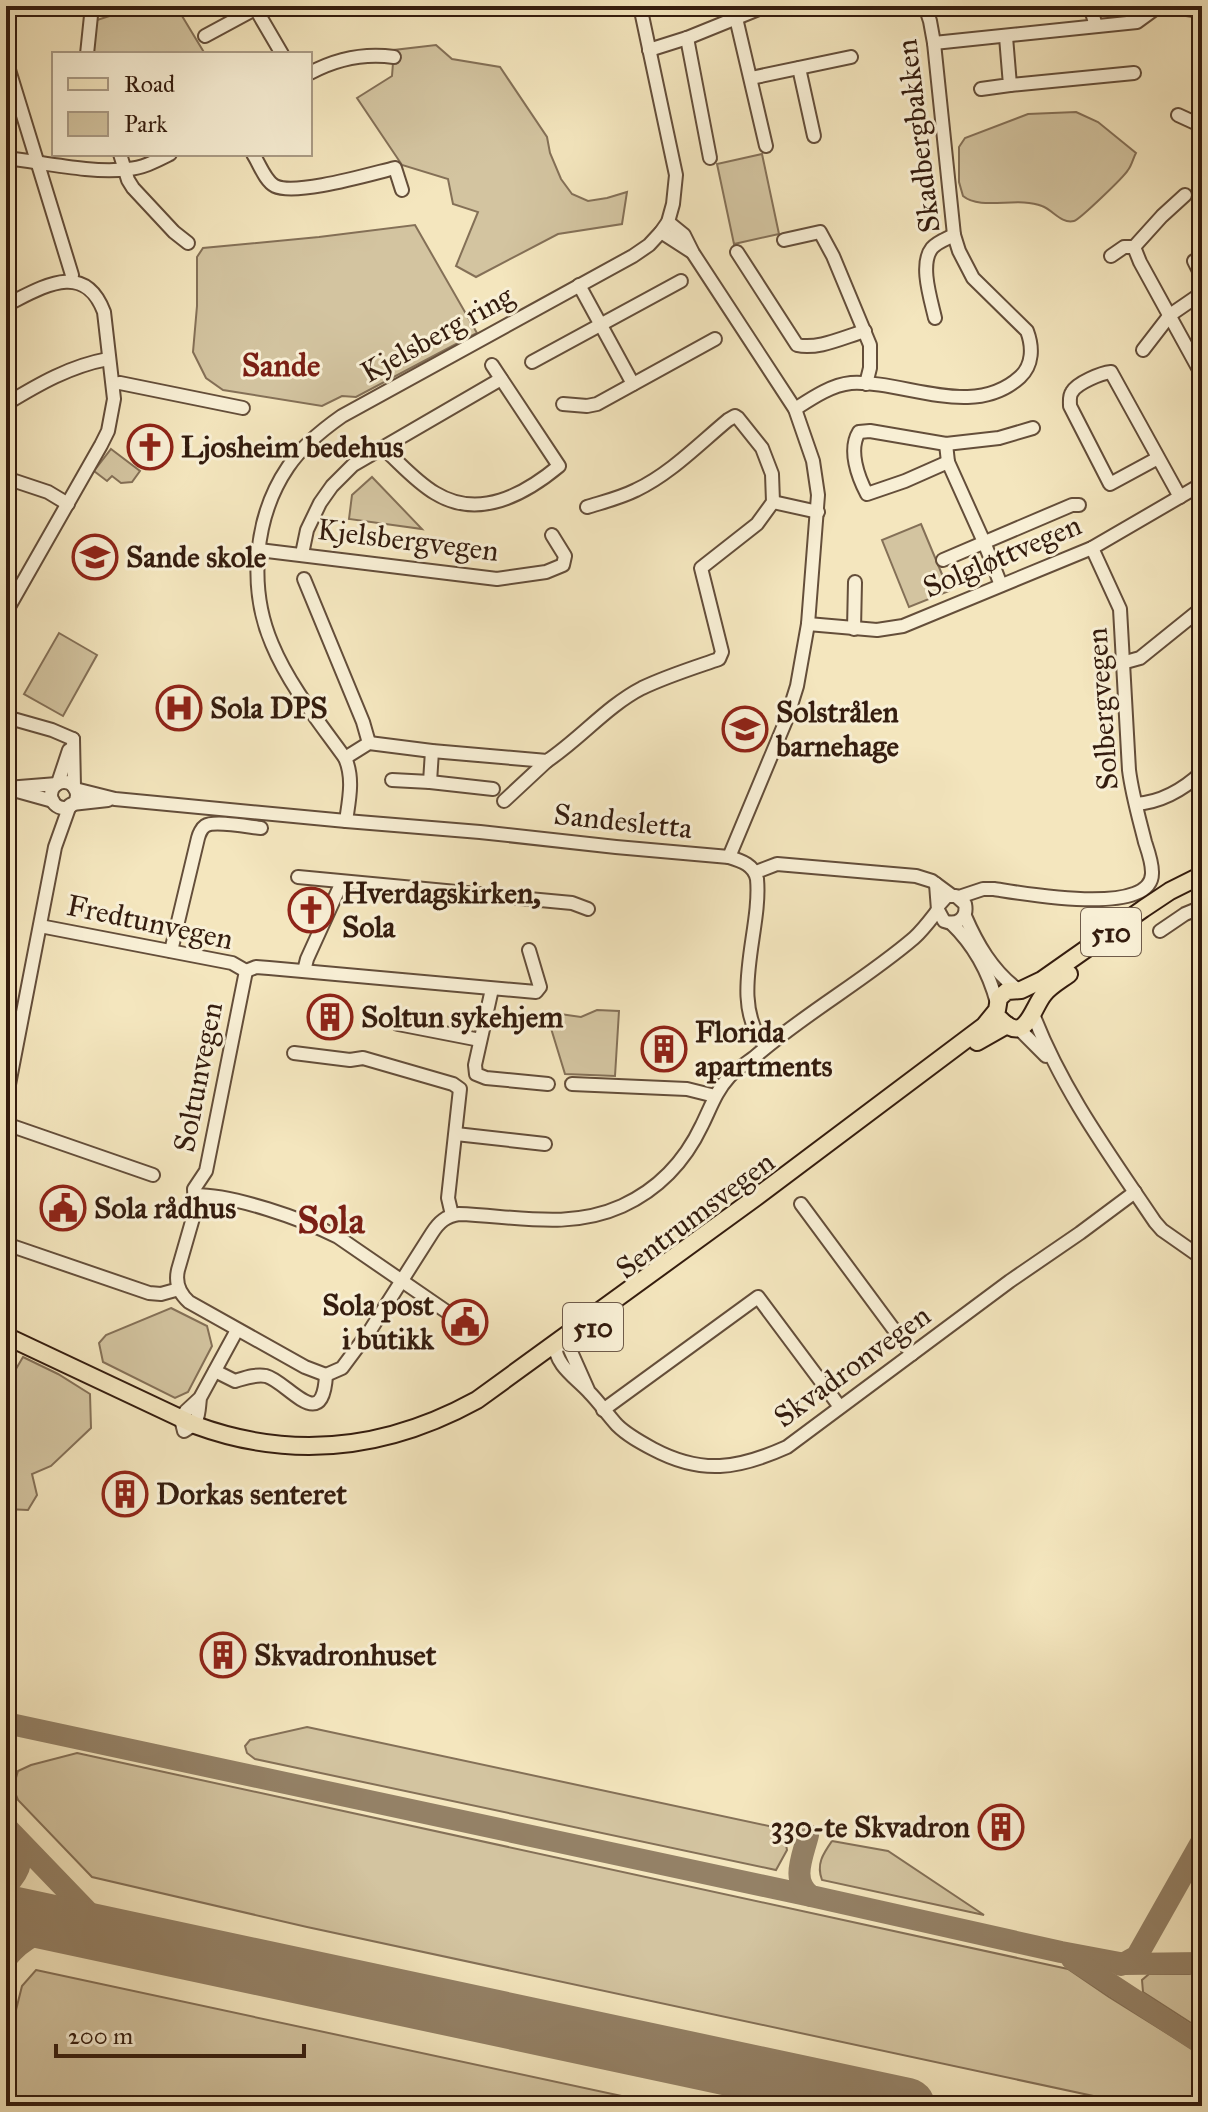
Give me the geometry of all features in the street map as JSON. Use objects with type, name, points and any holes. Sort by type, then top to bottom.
[{"type":"main road","name":"Sentrumsvegen","points":[[559,1348],[984,1026],[1007,991],[1019,990],[1042,980],[1170,891],[1202,875]]},
{"type":"main road","name":"Sentrumsvegen","points":[[6,1339],[187,1425],[250,1441],[288,1447],[339,1445],[384,1439],[432,1423],[477,1400],[559,1348],[775,1194],[790,1178],[988,1034],[1027,1023],[1044,994],[1077,968],[1175,899],[1202,886]]},
{"type":"main road","points":[[1019,990],[1031,997],[1034,1011]]},
{"type":"main road","points":[[997,1006],[998,1016],[1012,1026]]},
{"type":"street","points":[[87,52],[92,6]]},
{"type":"street","points":[[640,6],[676,175],[673,204],[665,227],[693,253],[795,409],[816,478],[818,512],[808,624],[800,672],[790,711],[729,857]]},
{"type":"street","points":[[649,50],[766,6]]},
{"type":"street","name":"Skadbergbakken","points":[[795,409],[849,383],[963,397],[994,392],[1008,386],[1027,371],[1032,352],[1027,331],[973,278],[954,235],[934,43],[925,6]]},
{"type":"street","points":[[1090,6],[1096,26]]},
{"type":"street","points":[[934,43],[1137,22],[1159,6]]},
{"type":"street","points":[[1166,6],[1201,11]]},
{"type":"street","points":[[205,36],[254,7],[281,52]]},
{"type":"street","points":[[736,18],[766,146]]},
{"type":"street","points":[[1006,37],[1010,85]]},
{"type":"street","points":[[687,38],[710,158]]},
{"type":"street","points":[[312,72],[332,62],[369,56],[394,57]]},
{"type":"street","points":[[751,78],[851,57]]},
{"type":"street","points":[[6,60],[72,275]]},
{"type":"street","points":[[799,68],[814,136]]},
{"type":"street","points":[[981,89],[1070,72],[1134,73]]},
{"type":"street","points":[[1178,115],[1202,126]]},
{"type":"street","points":[[121,156],[133,188],[188,243]]},
{"type":"street","points":[[6,158],[125,170],[166,156]]},
{"type":"street","points":[[254,156],[268,180],[276,186],[317,186],[395,168],[402,190]]},
{"type":"street","points":[[1111,256],[1124,247],[1134,247],[1185,195]]},
{"type":"street","name":"Kjelsberg ring","points":[[345,758],[288,676],[263,618],[259,594],[259,550],[263,525],[275,489],[299,453],[342,416],[633,256],[649,245],[665,227]]},
{"type":"street","points":[[784,240],[820,232],[870,345],[866,384]]},
{"type":"street","points":[[935,318],[927,281],[928,255],[933,247],[954,235]]},
{"type":"street","points":[[1134,247],[1202,375]]},
{"type":"street","points":[[737,252],[797,345],[817,345],[865,331]]},
{"type":"street","points":[[1194,261],[1202,277]]},
{"type":"street","points":[[6,305],[58,281],[84,285],[100,301],[104,312],[114,399],[108,431],[6,612]]},
{"type":"street","points":[[532,362],[681,281]]},
{"type":"street","points":[[579,285],[633,384]]},
{"type":"street","points":[[1143,350],[1170,315],[1202,293]]},
{"type":"street","points":[[563,404],[597,404],[715,339]]},
{"type":"street","points":[[6,404],[68,370],[108,359]]},
{"type":"street","points":[[383,448],[438,495],[471,504],[489,504],[515,497],[546,477],[559,466],[492,365]]},
{"type":"street","points":[[1158,458],[1110,484],[1070,406],[1069,396],[1073,389],[1111,372],[1180,497]]},
{"type":"street","points":[[302,554],[307,530],[320,503],[353,465],[501,379]]},
{"type":"street","points":[[113,384],[243,408]]},
{"type":"street","points":[[504,801],[597,719],[641,689],[722,656],[701,568],[757,524],[773,502],[772,474],[762,448],[732,412],[728,420],[650,483],[587,507]]},
{"type":"street","points":[[948,462],[867,494],[855,460],[855,440],[861,431],[946,444],[999,438],[1033,428]]},
{"type":"street","points":[[946,444],[948,462],[1001,585]]},
{"type":"street","points":[[6,478],[48,492],[68,504]]},
{"type":"street","name":"Solgløttvegen","points":[[808,624],[877,630],[903,626],[1092,548],[1202,484]]},
{"type":"street","points":[[773,502],[818,512]]},
{"type":"street","points":[[943,560],[1072,505],[1079,505]]},
{"type":"street","name":"Kjelsbergvegen","points":[[259,550],[497,579],[546,572],[563,565],[565,556],[552,535]]},
{"type":"street","name":"Solbergvegen","points":[[960,904],[983,889],[1114,899],[1133,895],[1148,884],[1152,874],[1129,770],[1118,602],[1092,548]]},
{"type":"street","points":[[304,579],[369,743]]},
{"type":"street","points":[[854,629],[855,582]]},
{"type":"street","points":[[1122,663],[1140,658],[1202,608]]},
{"type":"street","points":[[8,714],[73,739]]},
{"type":"street","points":[[55,847],[51,794],[73,739]]},
{"type":"street","points":[[6,1100],[55,847],[76,797],[73,739]]},
{"type":"street","points":[[346,821],[350,772],[345,758],[369,743],[547,761]]},
{"type":"street","points":[[430,782],[432,751]]},
{"type":"street","points":[[1136,804],[1163,799],[1202,772]]},
{"type":"street","points":[[392,780],[493,789]]},
{"type":"street","name":"Sandesletta","points":[[6,788],[68,783],[74,788],[115,799],[729,857],[745,863],[756,872]]},
{"type":"street","name":"Sandesletta","points":[[6,788],[64,807],[115,799]]},
{"type":"street","points":[[171,951],[202,829],[205,825],[214,824],[261,828]]},
{"type":"street","points":[[766,1047],[755,1030],[747,993],[758,886],[756,872],[777,864],[924,877],[960,904],[974,938],[1002,978],[1019,990]]},
{"type":"street","points":[[298,877],[572,903],[588,909]]},
{"type":"street","points":[[304,971],[342,882]]},
{"type":"street","points":[[936,884],[940,916],[963,935],[984,967],[992,983],[997,1006]]},
{"type":"street","points":[[6,1244],[149,1293],[161,1294],[179,1289],[189,1302],[316,1373],[326,1375],[342,1368],[371,1329],[439,1223],[452,1215],[569,1220],[594,1217],[623,1205],[658,1184],[676,1167],[696,1137],[715,1096],[731,1074],[916,936],[939,908],[943,898],[960,904]]},
{"type":"street","points":[[916,936],[956,923],[960,904]]},
{"type":"street","points":[[1160,931],[1202,907]]},
{"type":"street","name":"Fredtunvegen","points":[[40,926],[232,963],[246,971],[256,967],[533,993],[540,987],[529,950]]},
{"type":"street","name":"Soltunvegen","points":[[179,1289],[177,1274],[194,1219],[194,1192],[206,1171],[246,971]]},
{"type":"street","points":[[492,989],[475,1065],[476,1074],[486,1078],[548,1084]]},
{"type":"street","points":[[1034,1011],[1056,1068]]},
{"type":"street","points":[[398,1024],[480,1040]]},
{"type":"street","points":[[1012,1026],[1038,1045],[1056,1068],[1099,1141],[1162,1230],[1202,1258]]},
{"type":"street","points":[[294,1053],[350,1060],[363,1058],[453,1084],[460,1089],[448,1198],[452,1215]]},
{"type":"street","points":[[572,1084],[687,1089],[715,1096]]},
{"type":"street","points":[[6,1124],[153,1175]]},
{"type":"street","points":[[456,1134],[545,1144]]},
{"type":"street","points":[[194,1192],[214,1195],[323,1229],[450,1314]]},
{"type":"street","name":"Skvadronvegen","points":[[559,1348],[572,1376],[631,1436],[667,1456],[698,1465],[715,1467],[759,1460],[787,1447],[1135,1192]]},
{"type":"street","points":[[801,1204],[912,1354]]},
{"type":"street","points":[[603,1410],[758,1297],[840,1407]]},
{"type":"street","points":[[187,1425],[198,1417],[200,1398],[237,1330]]},
{"type":"street","points":[[215,1371],[235,1381],[266,1376],[308,1404],[315,1403],[325,1391],[326,1375]]},
{"type":"green space","points":[[140,6],[176,6],[204,52],[92,52],[94,21]]},
{"type":"green space","points":[[436,45],[452,59],[500,67],[547,137],[561,179],[572,194],[588,201],[627,192],[622,224],[558,234],[476,277],[456,266],[478,212],[453,204],[448,179],[402,165],[357,98],[392,76],[394,50]]},
{"type":"green space","points":[[1076,112],[1098,122],[1136,153],[1125,174],[1078,219],[1065,220],[1032,203],[980,202],[963,196],[959,182],[959,147],[965,138],[1028,114]]},
{"type":"green space","points":[[762,154],[779,234],[734,244],[717,164]]},
{"type":"green space","points":[[415,225],[477,333],[356,397],[342,396],[322,406],[223,390],[206,378],[193,352],[197,257],[203,248]]},
{"type":"green space","points":[[111,449],[140,471],[132,482],[121,483],[112,476],[107,481],[94,471]]},
{"type":"green space","points":[[372,477],[422,529],[349,519],[352,495]]},
{"type":"green space","points":[[921,524],[949,591],[909,607],[882,540]]},
{"type":"green space","points":[[59,633],[97,655],[63,716],[24,694]]},
{"type":"green space","points":[[597,1010],[619,1011],[615,1076],[565,1074],[546,1012],[581,1017]]},
{"type":"green space","points":[[171,1308],[207,1326],[212,1346],[188,1392],[175,1398],[103,1362],[99,1343],[106,1335]]},
{"type":"green space","points":[[23,1357],[90,1394],[91,1428],[51,1466],[32,1474],[37,1495],[28,1510],[6,1509],[6,1386]]},
{"type":"green space","points":[[307,1727],[783,1829],[787,1850],[776,1870],[255,1759],[247,1753],[245,1746],[250,1740]]},
{"type":"green space","points":[[77,1753],[1068,1969],[1202,2055],[1202,2106],[1140,2106],[307,1927],[92,1877],[18,1800],[13,1788],[18,1771]]},
{"type":"green space","points":[[832,1841],[888,1851],[984,1915],[822,1880],[820,1864]]},
{"type":"green space","points":[[36,1970],[668,2106],[6,2106],[6,2066],[12,2026],[22,1986]]},
{"type":"green space","points":[[1202,1972],[1202,2030],[1143,1992],[1142,1980],[1149,1974]]},
{"type":"taxiway","points":[[6,1723],[811,1896]]},
{"type":"taxiway","points":[[6,1827],[110,1935]]},
{"type":"taxiway","points":[[808,1835],[800,1876],[801,1883],[811,1896],[1125,1964],[1202,1963]]},
{"type":"taxiway","points":[[6,1886],[16,1874],[21,1856],[14,1836]]},
{"type":"taxiway","points":[[1121,1965],[1137,1956],[1202,1841]]},
{"type":"taxiway","points":[[6,1959],[39,1934],[49,1930],[81,1929]]},
{"type":"taxiway","points":[[1072,1959],[1202,2044]]},
{"type":"runway","points":[[6,1913],[907,2106]]},
{"type":"place","name":"Ljosheim bedehus","points":[[150,447]]},
{"type":"place","name":"Sande skole","points":[[95,557]]},
{"type":"place","name":"Sola DPS","points":[[179,708]]},
{"type":"place","name":"Solstrålen barnehage","points":[[745,729]]},
{"type":"place","name":"Hverdagskirken, Sola","points":[[311,910]]},
{"type":"place","name":"Soltun sykehjem","points":[[330,1017]]},
{"type":"place","name":"Florida apartments","points":[[664,1049]]},
{"type":"place","name":"Sola rådhus","points":[[63,1208]]},
{"type":"place","name":"Sola post i butikk","points":[[465,1322]]},
{"type":"place","name":"Dorkas senteret","points":[[125,1494]]},
{"type":"place","name":"Skvadronhuset","points":[[223,1655]]},
{"type":"place","name":"330-te Skvadron","points":[[1001,1827]]},
{"type":"district","name":"Sande","points":[[281,365]]},
{"type":"district","name":"Sola","points":[[331,1220]]}]
